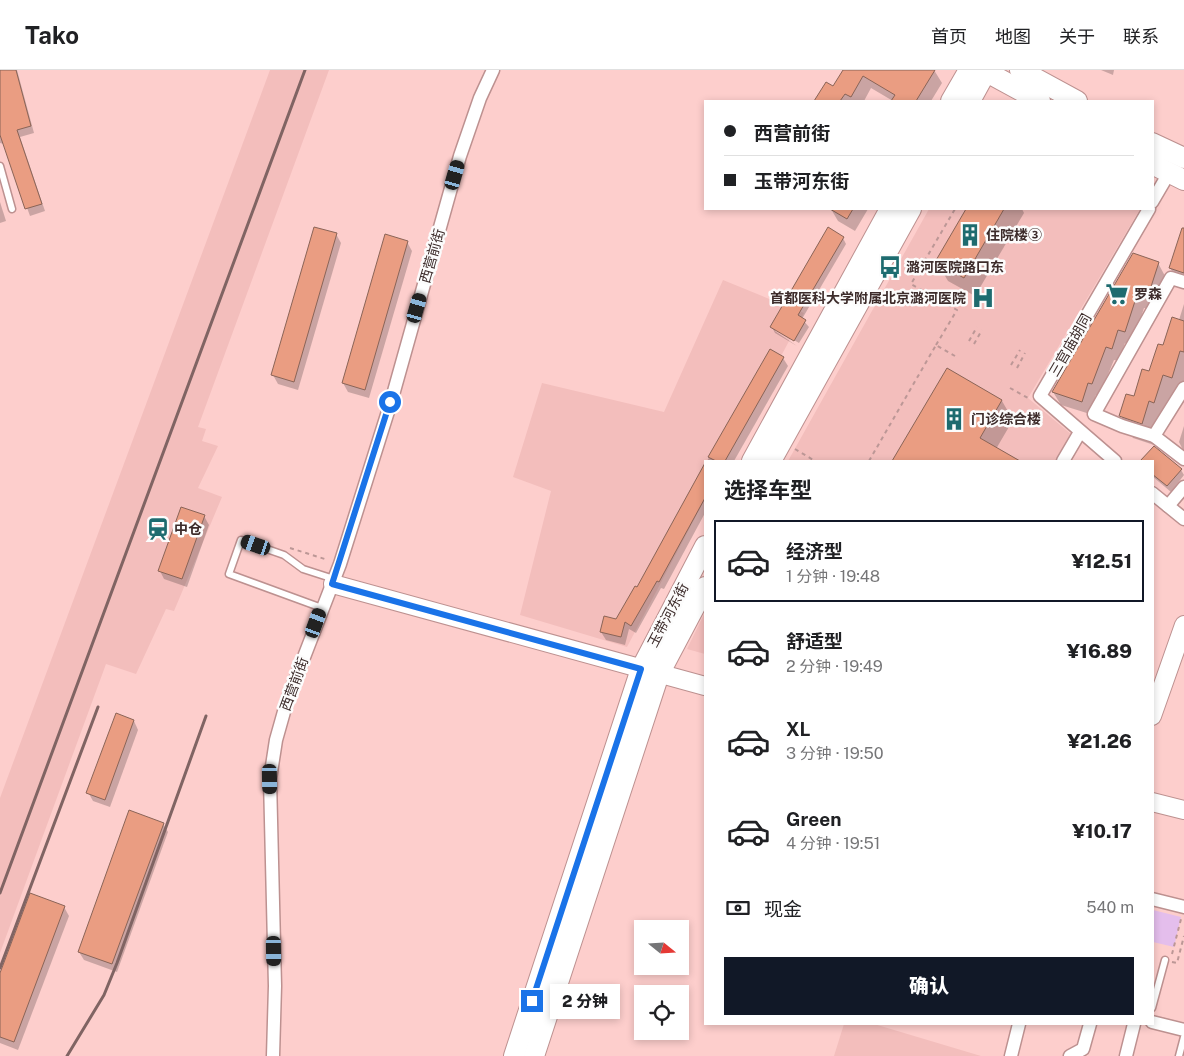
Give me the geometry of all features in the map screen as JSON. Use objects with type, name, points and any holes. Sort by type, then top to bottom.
[{"type":"main road","points":[[952,100],[981,70]]},
{"type":"main road","points":[[970,100],[981,70]]},
{"type":"main road","points":[[981,70],[1038,100]]},
{"type":"main road","points":[[1020,70],[1075,100]]},
{"type":"main road","points":[[1154,144],[1184,158]]},
{"type":"main road","points":[[753,460],[889,210]]},
{"type":"main road","points":[[771,460],[910,210]]},
{"type":"main road","name":"玉带河东街","points":[[514,1056],[650,671],[704,548]]},
{"type":"main road","name":"玉带河东街","points":[[534,1056],[650,671],[704,589]]},
{"type":"street","name":"西营前街","points":[[273,1056],[275,986],[270,779],[276,740],[287,701],[333,582],[390,402],[460,156],[480,98],[494,70]]},
{"type":"street","points":[[1154,198],[1169,172]]},
{"type":"street","name":"三官庙胡同","points":[[1034,397],[1147,210]]},
{"type":"street","points":[[1184,282],[1171,278],[1094,414],[1122,426],[1154,436],[1184,459]]},
{"type":"street","points":[[1154,436],[1184,388]]},
{"type":"street","points":[[1034,397],[1114,460]]},
{"type":"street","points":[[1064,460],[1080,432]]},
{"type":"street","points":[[1168,506],[1184,487]]},
{"type":"street","points":[[1154,495],[1184,519]]},
{"type":"street","points":[[333,582],[704,686]]},
{"type":"street","points":[[1154,711],[1179,655],[1183,628]]},
{"type":"street","points":[[1154,802],[1184,810]]},
{"type":"street","points":[[1154,899],[1184,905]]},
{"type":"street","points":[[1154,1022],[1184,1030]]},
{"type":"street","points":[[1011,1056],[1019,1025]]},
{"type":"street","points":[[1070,1056],[1083,1049],[1090,1025]]},
{"type":"street","points":[[1126,1056],[1134,1025]]},
{"type":"lane","points":[[0,166],[12,208]]},
{"type":"lane","points":[[322,608],[229,574],[241,540],[284,555],[304,569],[333,582]]},
{"type":"lane","points":[[1154,1002],[1167,961]]},
{"type":"lane","points":[[1179,1056],[1184,1037]]},
{"type":"path","points":[[870,460],[957,310],[911,284],[954,210]]},
{"type":"path","points":[[969,341],[977,328]]},
{"type":"path","points":[[974,344],[982,330]]},
{"type":"path","points":[[936,345],[955,356]]},
{"type":"path","points":[[1011,365],[1020,350]]},
{"type":"path","points":[[1017,368],[1025,353]]},
{"type":"path","points":[[1010,388],[1034,397]]},
{"type":"path","points":[[795,449],[814,460]]},
{"type":"path","points":[[1167,961],[1181,919],[1184,920]]},
{"type":"path","points":[[1178,929],[1184,930]]},
{"type":"path","points":[[1177,963],[1184,936]]},
{"type":"shaded area","points":[[270,70],[329,70],[198,427],[206,429],[202,441],[218,446],[198,488],[222,497],[174,611],[166,609],[136,674],[106,664],[0,953],[0,798]]},
{"type":"shaded area","name":"首都医科大学附属北京潞河医院","points":[[928,210],[1139,210],[1028,398],[1072,435],[1058,460],[789,460]]},
{"type":"shaded area","points":[[723,280],[804,313],[726,460],[704,460],[704,501],[627,647],[520,615],[551,491],[513,477],[542,383],[664,412]]},
{"type":"shaded area","points":[[704,614],[704,654],[687,649]]},
{"type":"shaded area","points":[[1154,910],[1181,917],[1174,947],[1154,942]]},
{"type":"shaded area","points":[[844,1025],[877,1025],[981,1056],[834,1056]]},
{"type":"building","points":[[0,70],[16,70],[31,126],[17,130],[42,204],[25,209],[0,135]]},
{"type":"building","points":[[843,70],[935,70],[917,100],[892,100],[895,95],[863,76],[851,97],[845,94],[841,100],[815,100],[826,82],[833,86]]},
{"type":"building","points":[[832,210],[852,210],[847,219]]},
{"type":"building","name":"住院楼③","points":[[965,210],[1003,210],[964,278],[935,262]]},
{"type":"building","points":[[314,227],[337,233],[294,382],[271,375]]},
{"type":"building","points":[[828,227],[844,237],[798,315],[806,320],[794,341],[770,327]]},
{"type":"building","points":[[1182,228],[1184,228],[1184,273],[1169,268]]},
{"type":"building","points":[[385,234],[408,241],[365,390],[342,383]]},
{"type":"building","points":[[1133,253],[1159,262],[1147,299],[1137,295],[1125,332],[1118,330],[1112,349],[1106,347],[1092,384],[1088,383],[1082,402],[1052,392]]},
{"type":"building","points":[[1172,317],[1184,321],[1184,352],[1180,351],[1172,378],[1163,375],[1154,403],[1149,401],[1142,424],[1119,416],[1126,394],[1134,396],[1142,369],[1149,371],[1158,344],[1163,345]]},
{"type":"building","points":[[770,349],[784,357],[726,460],[714,460],[708,457]]},
{"type":"building","name":"门诊综合楼","points":[[947,368],[1002,400],[980,438],[1018,460],[893,460]]},
{"type":"building","points":[[1154,446],[1182,469],[1167,486],[1154,476],[1154,460],[1141,460]]},
{"type":"building","points":[[704,465],[704,500],[659,582],[657,581],[631,626],[625,622],[621,637],[600,632],[604,616],[616,619],[635,586],[637,587]]},
{"type":"building","points":[[181,507],[205,515],[182,579],[158,571]]},
{"type":"building","points":[[116,713],[134,720],[105,800],[86,793]]},
{"type":"building","points":[[129,810],[164,823],[112,964],[78,952]]},
{"type":"building","points":[[30,893],[65,906],[14,1042],[0,1037],[0,973]]},
{"type":"railway","points":[[0,893],[305,70]]},
{"type":"railway","points":[[0,968],[98,707]]},
{"type":"railway","points":[[67,1056],[104,995],[206,716]]},
{"type":"place","name":"住院楼③","points":[[970,235]]},
{"type":"place","name":"潞河医院路口东","points":[[890,267]]},
{"type":"place","name":"罗森","points":[[1117,294]]},
{"type":"place","name":"首都医科大学附属北京潞河医院","points":[[983,298]]},
{"type":"place","name":"门诊综合楼","points":[[954,419]]},
{"type":"place","name":"中仓","points":[[158,529]]},
{"type":"route","points":[[390,402],[340,564],[332,584],[641,669],[532,1001]]}]
